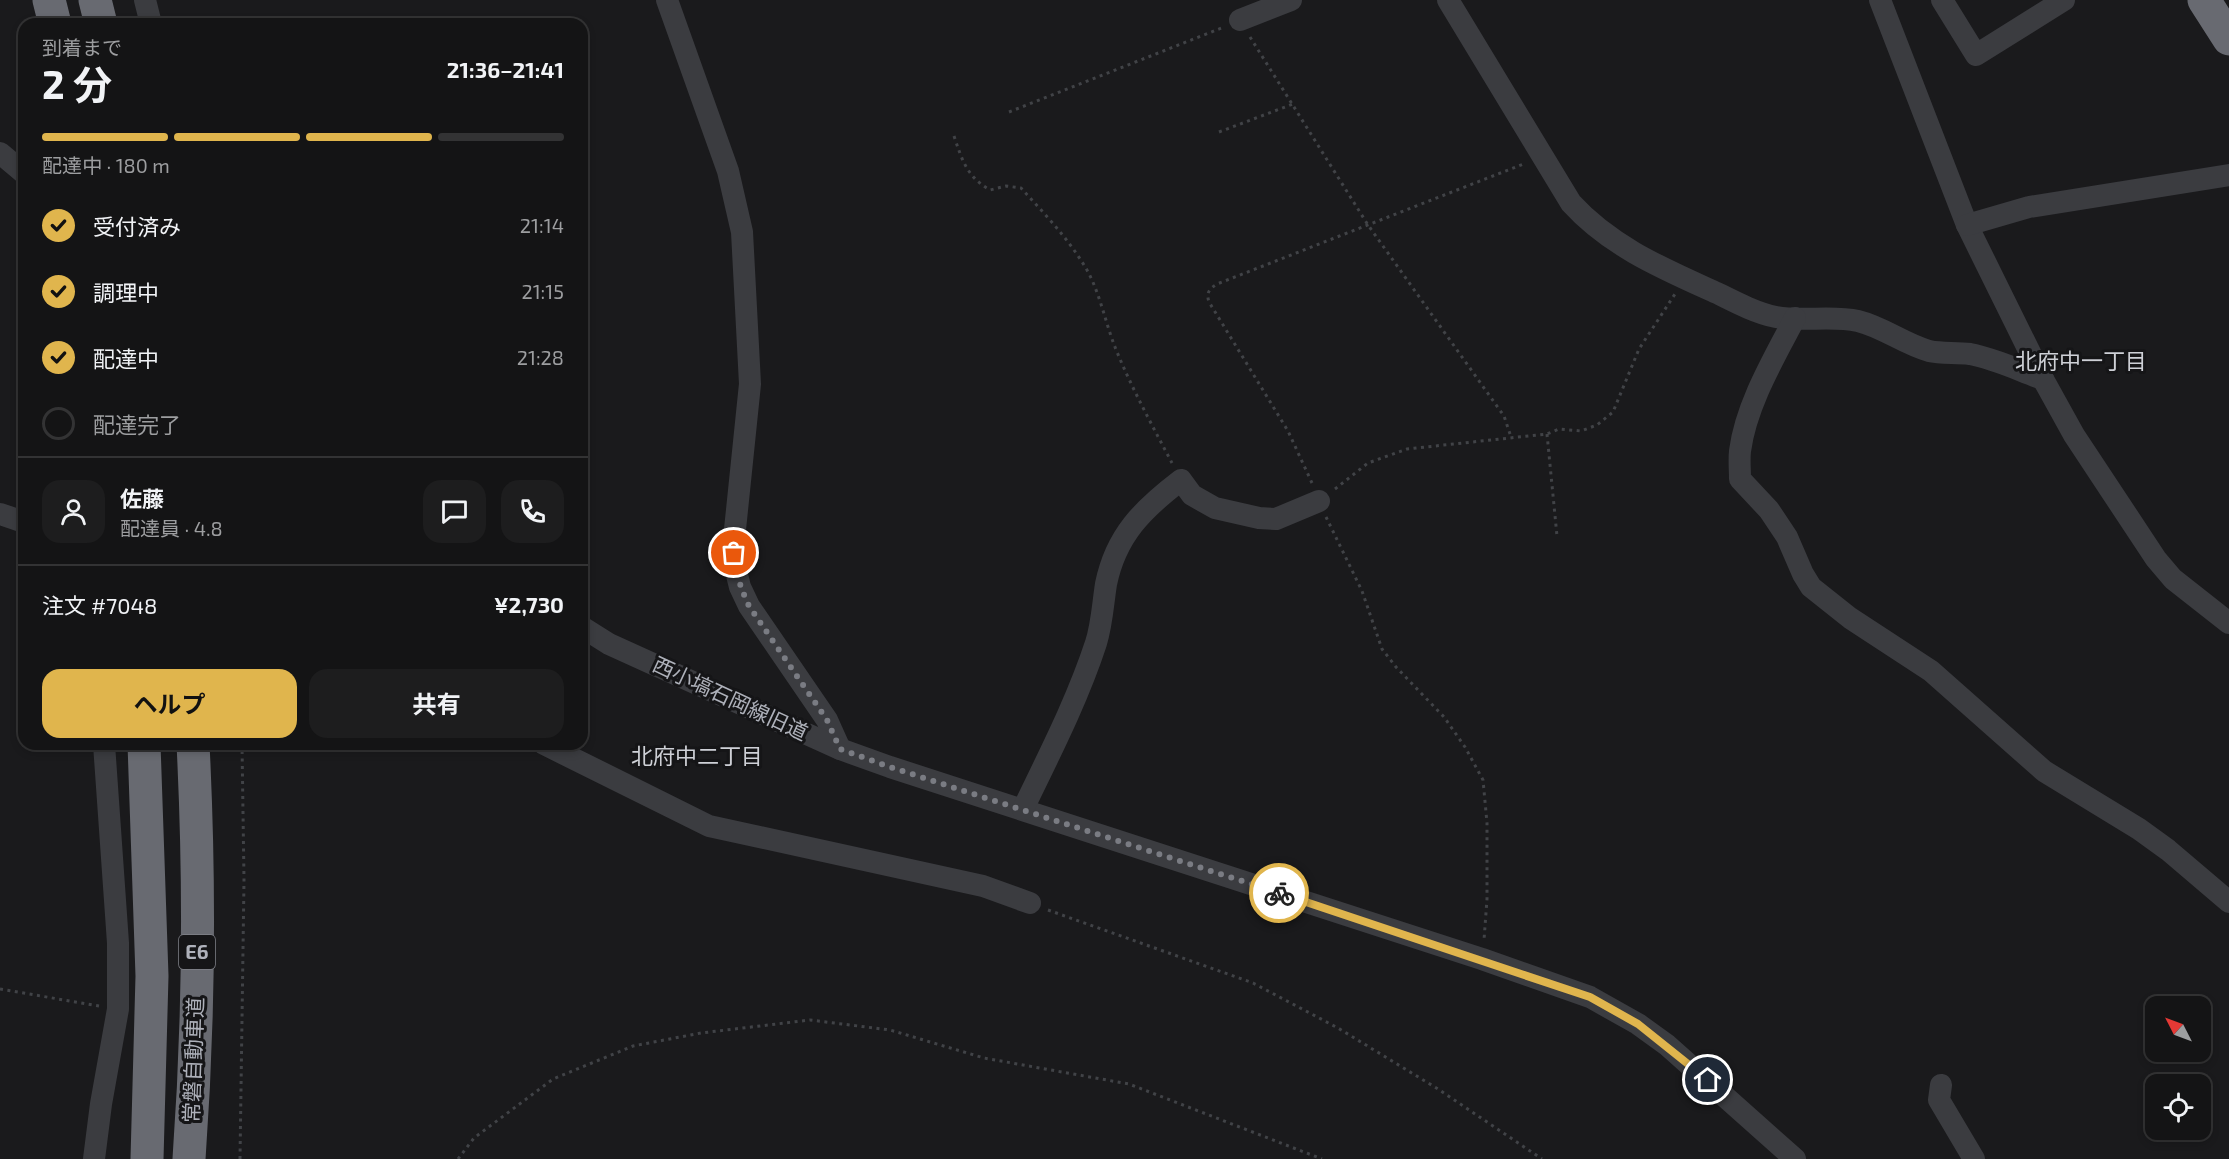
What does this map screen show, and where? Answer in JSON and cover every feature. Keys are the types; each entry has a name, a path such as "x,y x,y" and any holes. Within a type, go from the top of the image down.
{"highway":[{"path":"50,0 54,18"},
{"path":"95,0 100,18"},
{"path":"2204,0 2229,39"},
{"name":"常磐自動車道","path":"144,750 152,975 147,1159"},
{"name":"常磐自動車道","path":"189,1159 197,975 196,803 193,750"}],"street":[{"path":"145,0 150,18"},
{"path":"668,0 728,171 742,232 750,384 734,539 735,567 740,587 749,606 827,720 840,749"},
{"path":"1240,20 1291,0"},
{"path":"1448,0 1571,203 1589,222 1636,255 1750,308 1776,317 1839,318 1858,321 1886,330 1931,351 1981,357 2004,363 2043,379"},
{"path":"1880,0 1967,225 2043,379 2074,435 2156,560 2173,579 2229,623"},
{"path":"1942,0 1976,55 2064,0"},
{"path":"0,153 18,168"},
{"path":"1967,225 2029,207 2229,175"},
{"path":"1796,318 1766,372 1747,424 1740,451 1740,479 1769,510 1787,537 1811,587 1850,618 1931,671 2044,771 2139,829 2168,850 2229,902"},
{"path":"1023,809 1072,706 1097,640 1107,581 1116,552 1134,521 1151,503 1181,480 1192,495 1215,508 1259,518 1276,519 1319,501"},
{"path":"0,514 18,520"},
{"name":"西小塙石岡線旧道","path":"588,631 609,644 840,749 1482,959 1590,997 1638,1024 1708,1080 1795,1159"},
{"path":"94,1159 118,1009 118,943 105,750"},
{"path":"556,750 709,826 983,886 1030,903"},
{"path":"1941,1085 1939,1100 1974,1159"}],"path":[{"path":"1009,111 1240,20 1368,225 1504,416 1511,437"},
{"path":"1219,132 1293,104"},
{"path":"954,136 962,160 977,183 990,190 1006,186 1021,188 1083,263 1095,286 1102,314 1137,396 1181,480"},
{"path":"1482,959 1487,889 1487,806 1483,780 1465,747 1444,717 1391,662 1382,649 1362,591 1288,430 1220,323 1207,297 1209,290 1217,284 1542,156"},
{"path":"1319,501 1368,463 1407,449 1548,434 1559,429 1581,431 1597,425 1613,412 1639,350 1685,279"},
{"path":"1548,434 1557,536"},
{"path":"240,1159 244,880 242,750"},
{"path":"1030,903 1253,982 1338,1028 1428,1083 1542,1159"},
{"path":"0,989 118,1009"},
{"path":"458,1159 474,1138 553,1079 633,1046 701,1033 810,1020 890,1030 984,1058 1129,1084 1322,1159"}],"way so far":[{"path":"734,553 740,587 749,606 827,720 840,749 1279,893"}],"district":[{"name":"北府中一丁目","path":"2081,361"},
{"name":"北府中二丁目","path":"697,756"}],"route":[{"path":"1279,893 1590,997 1638,1024 1708,1080"}]}
